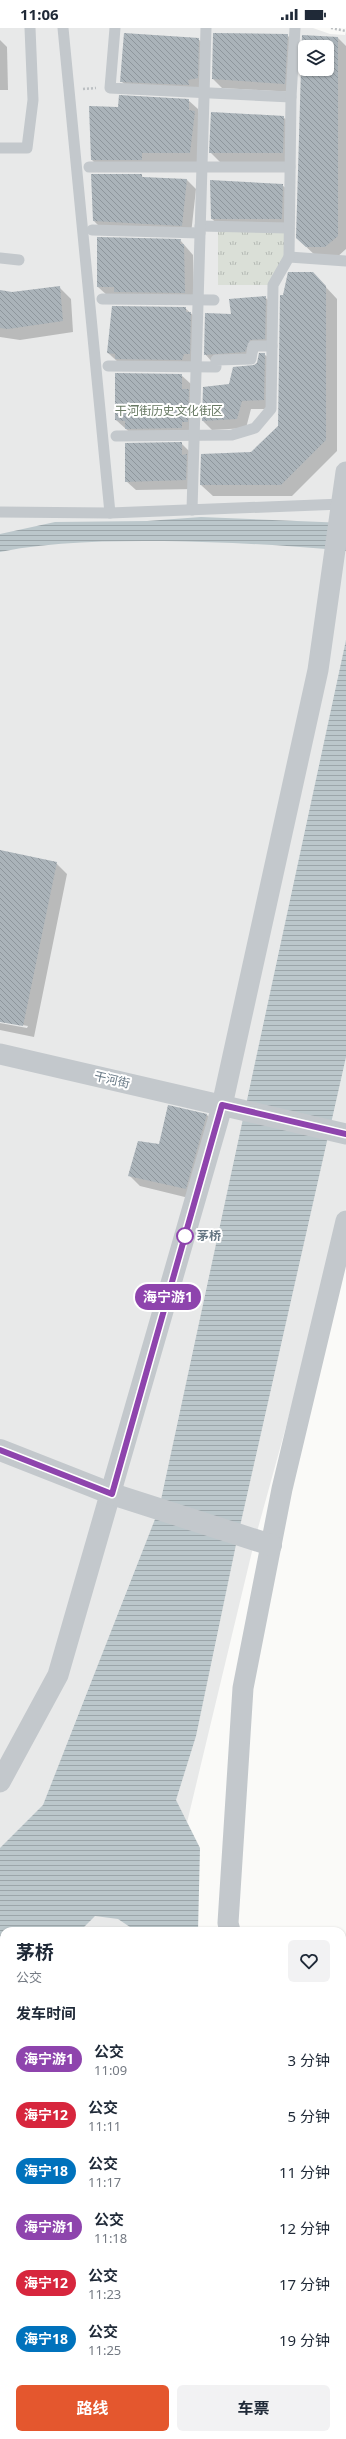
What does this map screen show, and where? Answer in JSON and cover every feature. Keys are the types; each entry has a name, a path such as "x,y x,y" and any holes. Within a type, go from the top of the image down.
{"street":[{"path":"0,1782 58,1675 119,1496 223,1105 318,670 346,472"},
{"name":"干河街","path":"0,1054 346,1134"},
{"path":"229,1927 228,1923 243,1688 263,1542 282,1489 346,1221"},
{"path":"0,1450 119,1496 263,1542"}],"lane":[{"path":"0,148 26,148 33,100 30,28"},
{"path":"63,28 110,513"},
{"path":"115,28 110,88 291,97"},
{"path":"192,510 206,28"},
{"path":"116,436 232,435 255,428 271,409 273,286 289,257 291,97 295,28"},
{"path":"89,167 290,167"},
{"path":"92,230 289,228"},
{"path":"289,257 346,261"},
{"path":"0,258 19,260"},
{"path":"102,299 214,300"},
{"path":"108,366 196,366 216,368 216,360 252,359 253,346 272,346"},
{"path":"0,512 110,513 342,504"}],"path":[{"path":"331,28 346,31"}],"shaded area":[{"name":"干河街历史文化街区","path":"0,28 313,28 330,34 345,35 346,31 346,1209 255,1539 162,1927 0,1927"},
{"path":"201,517 346,523 346,551 255,544 143,541 61,544 20,548 0,552 0,534 55,522 147,521"},
{"path":"346,640 346,1057 238,1535 196,1736 176,1800 200,1848 198,1927 130,1927 118,1919 95,1916 84,1927 0,1927 0,1848 43,1805 159,1509"}],"green space":[{"path":"218,230 287,232 286,258 271,285 218,285"}],"building":[{"path":"124,33 199,38 198,78 188,80 189,85 120,82"},
{"path":"213,33 288,34 285,84 212,79"},
{"path":"302,35 338,37 338,236 325,247 306,247 296,238 301,76 334,76 334,40 302,40"},
{"path":"119,95 189,99 189,110 195,111 190,153 142,153 142,160 91,160 89,106 118,107"},
{"path":"211,112 284,116 283,153 209,153"},
{"path":"91,174 142,174 142,177 187,179 182,226 93,221"},
{"path":"210,180 283,184 282,219 211,219"},
{"path":"97,237 181,239 180,244 184,244 185,293 114,292 114,287 97,287"},
{"path":"288,272 313,272 326,286 326,440 281,485 200,485 201,454 251,452 278,426 280,295 283,295"},
{"path":"60,286 63,321 8,329 0,328 0,290 12,292"},
{"path":"266,296 265,339 250,340 245,352 204,355 205,313 231,314 229,299"},
{"path":"112,306 186,307 186,312 191,312 190,354 184,354 182,360 115,359 115,354 107,353"},
{"path":"259,353 265,353 264,400 242,401 237,419 202,421 203,387 229,384 233,367 254,365 257,363"},
{"path":"115,373 182,374 182,389 189,389 188,422 182,422 182,428 125,429 125,421 115,420"},
{"path":"182,442 182,455 187,454 186,480 125,482 125,443"},
{"path":"0,850 57,862 23,1026 0,1022"},
{"path":"168,1105 207,1114 186,1189 128,1176 138,1141 159,1144"}],"bus line":[{"name":"海宁游1","path":"0,1450 112,1494 222,1105 346,1134"}],"place":[{"name":"茅桥","path":"185,1236"}]}
